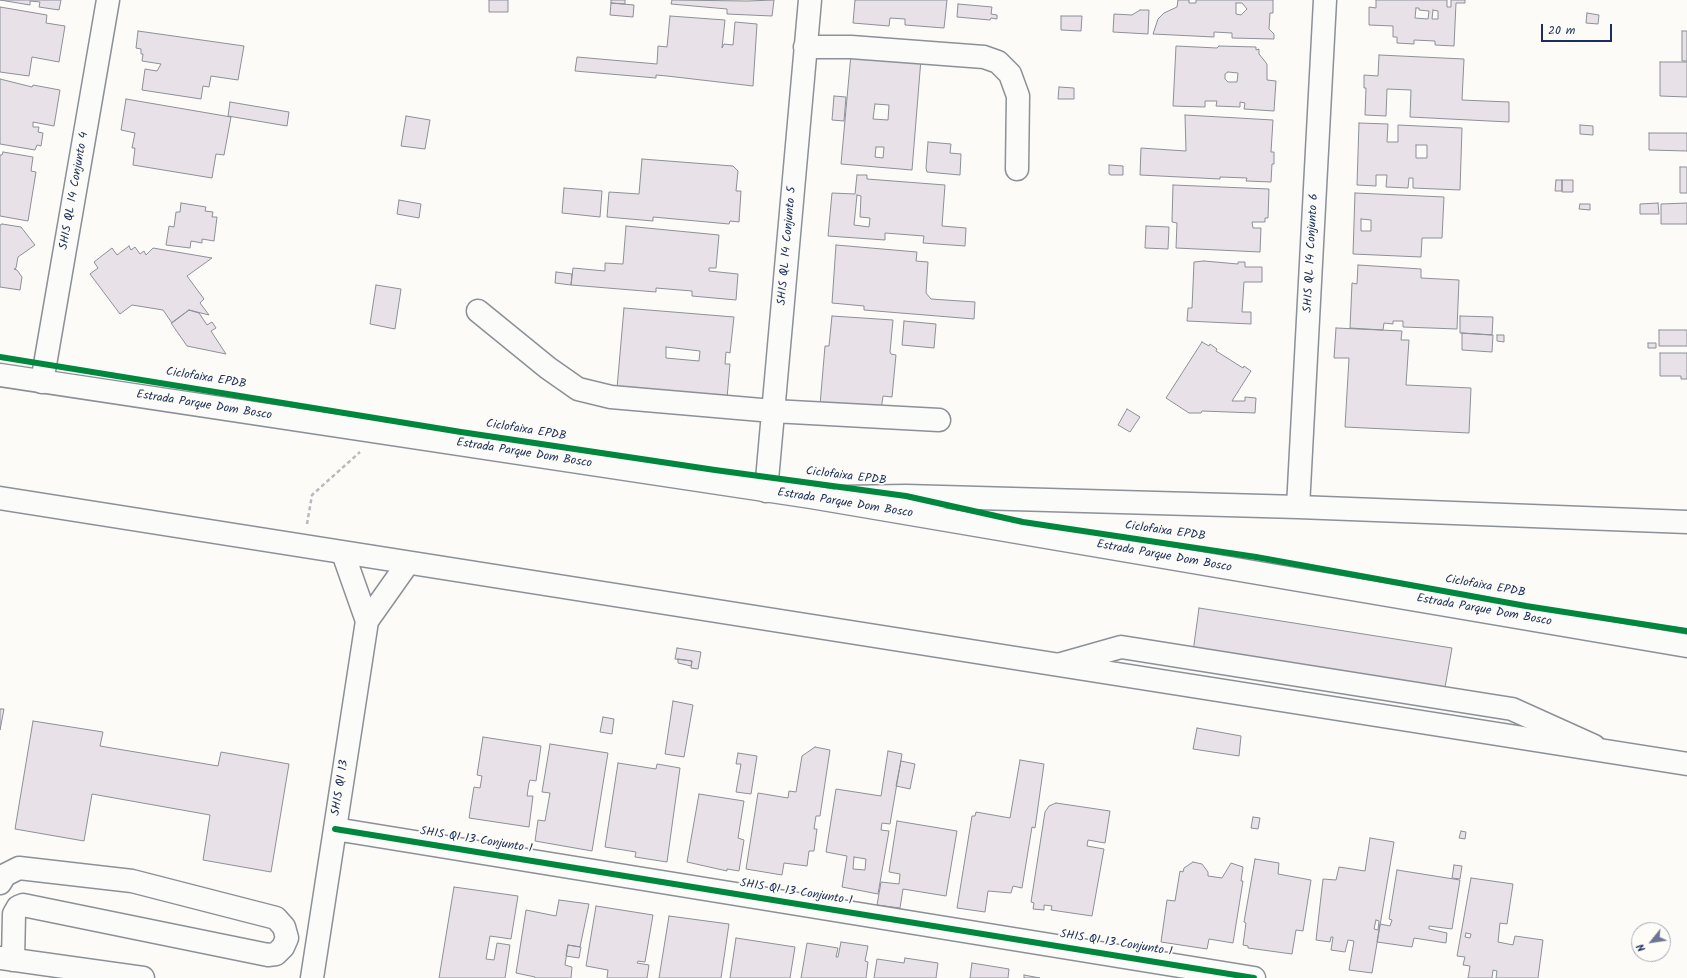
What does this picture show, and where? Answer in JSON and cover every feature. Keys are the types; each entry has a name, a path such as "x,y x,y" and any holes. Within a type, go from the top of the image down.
{"street":[{"name":"SHIS QL 14 Conjunto 4","path":"42,382 108,0"},
{"name":"SHIS QL 14 Conjunto 5","path":"766,491 810,0"},
{"name":"SHIS QL 14 Conjunto 6","path":"1298,506 1325,0"},
{"path":"805,46 851,47 984,57 998,62 1010,74 1018,96 1017,169"},
{"path":"478,311 548,368 578,389 611,397 773,411 939,420"},
{"name":"Estrada Parque Dom Bosco","path":"0,375 811,497 1687,646"},
{"path":"811,497 906,496 1298,506 1687,522"},
{"path":"0,498 303,547 1598,748 1687,764"},
{"name":"SHIS QI 13","path":"312,978 366,621 343,553"},
{"name":"SHIS QI 13","path":"366,621 408,563"},
{"name":"SHIS QI 13 Conjunto 1","path":"335,829 1254,978"},
{"path":"0,883 4,875 19,868 132,882 276,918 284,928 287,938 283,947 276,954 268,955 24,905 18,907 14,914 6,959 143,978"}],"path":[{"path":"303,547 312,495 361,452 364,430"}],"building":[{"path":"0,0 61,0 59,10 39,7 40,2 30,1 30,5"},
{"path":"489,0 508,0 508,12 489,12"},
{"path":"611,0 625,0 625,4 611,3"},
{"path":"672,0 774,0 772,16 727,14 727,9 671,4"},
{"path":"855,0 947,0 944,28 905,25 905,19 890,18 889,26 853,23"},
{"path":"1178,0 1189,0 1189,3 1196,3 1196,0 1273,0 1273,13 1270,13 1269,29 1274,34 1274,39 1232,38 1232,33 1214,32 1214,37 1153,34 1158,19 1164,13 1177,7","holes":["1236,3 1242,3 1247,9 1241,15 1236,14"]},
{"path":"1376,0 1447,0 1447,7 1451,7 1451,0 1465,0 1465,3 1456,3 1454,46 1435,45 1435,41 1414,40 1414,44 1397,43 1397,37 1393,37 1393,26 1369,25 1369,7 1376,8","holes":["1416,8 1419,8 1419,10 1429,11 1428,19 1415,18","1433,10 1438,11 1438,19 1432,19"]},
{"path":"611,3 634,5 633,17 610,15"},
{"path":"958,4 992,7 991,14 997,15 997,19 991,18 990,20 957,17"},
{"path":"0,7 47,15 46,23 65,26 59,62 32,57 29,76 0,72"},
{"path":"1140,10 1149,10 1148,34 1113,32 1114,14 1132,15"},
{"path":"1587,13 1599,15 1598,24 1586,23"},
{"path":"670,16 725,20 722,48 724,44 733,45 735,22 757,24 753,86 656,75 656,78 575,71 577,57 657,64 658,46 667,47"},
{"path":"1061,16 1082,16 1081,31 1061,30"},
{"path":"138,31 244,46 238,80 211,76 209,87 203,86 201,99 142,90 145,69 157,71 161,64 142,61 143,54 141,54 141,49 136,48"},
{"path":"1682,31 1687,31 1687,61 1682,61"},
{"path":"1176,46 1217,48 1219,46 1256,47 1256,50 1259,49 1259,54 1267,64 1267,80 1276,81 1274,111 1244,109 1245,103 1240,102 1240,107 1216,106 1217,101 1205,101 1205,107 1173,106","holes":["1228,72 1238,73 1237,82 1228,82 1225,79 1225,74"]},
{"path":"851,54 921,59 912,170 841,164","holes":["875,104 889,105 888,120 873,119","876,147 884,147 883,158 875,157"]},
{"path":"1379,55 1464,59 1462,100 1509,102 1509,122 1410,117 1411,90 1387,89 1386,116 1365,115 1366,88 1364,88 1364,75 1378,76"},
{"path":"1660,62 1687,62 1687,97 1660,96"},
{"path":"0,79 32,87 33,85 60,90 54,126 33,122 33,127 39,127 38,132 43,133 41,146 37,145 35,150 0,144"},
{"path":"1059,87 1074,88 1074,99 1058,99"},
{"path":"834,96 846,97 844,121 832,120"},
{"path":"126,99 231,117 224,155 216,154 212,178 133,165 135,148 132,148 135,133 121,130"},
{"path":"230,102 289,112 287,126 228,116"},
{"path":"1185,115 1273,120 1271,152 1274,152 1274,164 1272,164 1271,182 1246,181 1247,178 1220,177 1220,179 1140,175 1141,148 1186,151"},
{"path":"406,116 430,120 425,149 401,146"},
{"path":"1359,123 1388,124 1387,142 1398,142 1398,125 1462,128 1460,190 1413,188 1413,178 1409,178 1408,188 1386,187 1387,175 1376,175 1376,186 1357,185","holes":["1416,145 1427,145 1427,158 1416,158"]},
{"path":"1580,125 1593,126 1593,135 1580,134"},
{"path":"1649,133 1687,133 1687,151 1649,150"},
{"path":"928,142 951,144 950,153 961,154 960,175 927,172"},
{"path":"3,152 33,157 31,171 36,172 28,221 0,216 0,155 2,155"},
{"path":"642,159 733,166 738,171 736,191 741,191 739,222 730,221 729,224 653,217 653,221 607,217 609,192 639,194"},
{"path":"1109,165 1123,166 1123,175 1109,174"},
{"path":"1680,167 1687,167 1687,193 1680,193"},
{"path":"857,175 867,175 867,179 945,185 942,226 966,228 965,246 923,243 924,236 885,233 885,240 828,236 832,193 855,194","holes":["857,195 861,196 860,217 870,218 869,227 854,225"]},
{"path":"1556,180 1562,180 1562,191 1555,191"},
{"path":"1562,180 1573,180 1573,192 1562,192"},
{"path":"1173,185 1269,189 1268,218 1265,218 1265,222 1252,222 1253,228 1261,228 1260,252 1176,248 1177,223 1172,222"},
{"path":"564,188 602,191 600,217 562,213"},
{"path":"1355,193 1444,197 1442,238 1422,238 1421,257 1353,254","holes":["1361,219 1371,220 1371,231 1361,231"]},
{"path":"399,200 421,204 419,218 397,214"},
{"path":"181,203 206,207 205,211 213,212 212,217 217,217 214,241 202,239 202,243 191,241 190,248 166,245 169,226 174,227 176,212 180,212"},
{"path":"1658,203 1659,214 1640,214 1640,204"},
{"path":"1687,203 1687,224 1661,224 1661,204"},
{"path":"1580,204 1590,204 1590,210 1579,209"},
{"path":"0,225 21,227 35,245 18,257 16,268 14,269 17,270 22,277 20,290 0,287"},
{"path":"626,226 719,235 716,268 709,268 709,271 738,274 736,300 692,296 692,291 656,288 656,292 571,285 573,268 605,271 605,263 623,264"},
{"path":"1146,226 1169,227 1168,249 1145,248"},
{"path":"836,245 917,252 916,261 928,262 926,293 931,299 975,302 974,319 864,310 864,306 832,303"},
{"path":"129,246 131,250 135,247 140,254 144,251 146,255 153,248 212,258 187,276 204,299 200,303 209,315 189,310 172,323 163,310 132,305 120,314 90,274 98,268 94,262 112,248 117,255"},
{"path":"1204,261 1238,264 1238,262 1245,262 1245,267 1262,267 1262,282 1244,282 1242,312 1251,312 1251,324 1187,321 1188,308 1192,308 1194,262"},
{"path":"1358,265 1421,269 1421,278 1459,280 1457,329 1403,327 1403,321 1393,321 1393,324 1384,323 1383,330 1350,328 1352,283 1357,284"},
{"path":"556,272 572,274 571,285 555,283"},
{"path":"376,285 401,289 395,329 370,324"},
{"path":"624,308 734,317 730,353 726,352 725,364 730,364 727,398 617,388","holes":["666,347 700,351 699,361 666,358"]},
{"path":"189,310 199,313 207,325 212,322 216,328 211,331 226,354 187,346 171,323"},
{"path":"832,316 893,320 890,352 891,354 896,355 892,397 883,396 881,410 820,405 825,346 829,346"},
{"path":"1460,316 1493,317 1492,335 1460,333"},
{"path":"904,321 936,324 934,348 902,345"},
{"path":"1336,328 1402,331 1401,340 1409,340 1406,385 1471,388 1469,433 1345,427 1349,358 1334,358"},
{"path":"1659,330 1687,330 1687,346 1659,346"},
{"path":"1462,333 1493,335 1492,352 1462,350"},
{"path":"1497,335 1504,335 1504,342 1497,341"},
{"path":"1202,342 1209,346 1210,344 1217,349 1216,351 1243,368 1244,366 1251,371 1232,401 1245,401 1245,397 1256,398 1255,413 1202,411 1201,413 1189,413 1166,398"},
{"path":"1648,343 1656,343 1656,348 1648,348"},
{"path":"1660,353 1687,353 1687,379 1681,379 1681,376 1660,376"},
{"path":"1127,409 1140,417 1130,432 1118,425"},
{"path":"1199,608 1452,648 1444,693 1193,652"},
{"path":"677,648 701,652 698,669 691,668 692,661 675,659"},
{"path":"678,659 692,661 691,666 678,663"},
{"path":"673,701 693,705 684,757 665,754"},
{"path":"0,709 4,709 0,730"},
{"path":"603,717 614,719 612,734 600,732"},
{"path":"33,721 103,732 100,746 218,766 221,752 289,764 271,872 203,860 210,815 92,794 84,841 15,829"},
{"path":"1197,728 1241,736 1239,756 1193,749"},
{"path":"483,737 541,746 536,781 530,780 527,796 533,796 529,827 469,818 474,787 480,788 482,776 477,775"},
{"path":"550,744 608,753 592,851 535,841 538,820 545,821 550,793 542,792"},
{"path":"815,747 830,750 820,816 816,816 814,829 817,829 814,851 809,851 807,866 784,863 782,875 746,869 758,793 788,798 789,791 796,792 802,756"},
{"path":"888,751 902,754 890,824 882,823 881,830 889,831 878,894 842,887 847,856 826,852 836,789 881,796","holes":["854,857 866,859 865,870 853,869"]},
{"path":"738,753 757,756 751,794 736,792 741,764 736,764"},
{"path":"1020,760 1044,764 1035,828 1032,827 1022,888 1013,886 1011,893 988,891 985,912 957,908 972,816 975,816 976,812 1010,818"},
{"path":"901,761 915,764 910,789 896,786"},
{"path":"618,763 656,769 657,764 680,768 667,862 635,857 636,852 605,847"},
{"path":"699,794 744,801 738,838 744,840 739,871 727,869 727,871 687,862"},
{"path":"1056,803 1110,811 1105,843 1088,840 1087,846 1104,849 1092,916 1051,910 1052,906 1044,905 1044,910 1033,909 1034,903 1031,902 1045,812 1049,806"},
{"path":"1253,817 1260,818 1258,829 1251,828"},
{"path":"897,821 957,831 946,896 903,889 900,908 877,905 881,882 899,884 900,874 889,872"},
{"path":"1461,831 1466,832 1465,839 1459,838"},
{"path":"1370,838 1394,842 1372,973 1349,970 1354,941 1348,940 1345,952 1331,950 1333,937 1331,937 1330,942 1316,940 1323,879 1336,880 1339,867 1365,871","holes":["1376,920 1379,921 1378,930 1374,929"]},
{"path":"1255,859 1279,863 1278,874 1311,880 1303,931 1296,930 1292,954 1248,948 1248,946 1243,945 1246,923 1244,922"},
{"path":"1193,862 1202,864 1208,872 1208,876 1222,878 1231,863 1243,867 1241,881 1243,881 1233,943 1209,939 1207,949 1161,942 1167,900 1175,901 1180,871 1183,872 1184,868"},
{"path":"1454,865 1462,866 1460,879 1452,878"},
{"path":"1397,870 1460,880 1452,929 1429,926 1429,929 1447,933 1446,943 1414,938 1412,947 1377,942 1380,924 1390,926 1392,920 1389,919"},
{"path":"1471,878 1513,884 1507,924 1500,923 1498,942 1513,945 1515,936 1543,940 1538,978 1496,978 1497,971 1493,970 1492,978 1468,978 1470,966 1463,965 1465,957 1457,956","holes":["1466,933 1471,934 1470,938 1465,937"]},
{"path":"454,887 518,896 511,939 490,936 486,959 494,960 497,943 510,945 505,978 439,978"},
{"path":"559,900 589,904 580,947 568,945 565,965 572,967 571,978 535,978 516,973 526,910 556,916"},
{"path":"596,906 653,915 645,962 638,961 637,963 649,965 647,978 607,978 608,970 586,966"},
{"path":"669,916 729,924 721,978 659,978"},
{"path":"736,938 795,947 790,978 730,978"},
{"path":"841,942 868,946 865,961 868,962 866,978 801,978 807,943 838,948 836,957 838,957"},
{"path":"568,945 581,947 579,958 566,956"},
{"path":"905,958 938,963 936,978 874,978 877,959 904,963"},
{"path":"972,963 1009,969 1008,978 970,978"},
{"path":"1024,975 1040,978 1024,978"}],"cycle path":[{"name":"Ciclofaixa EPDB","path":"0,357 461,432 715,470 906,496 1023,522 1256,557 1526,606 1687,631"},
{"path":"335,829 1254,978"}]}
